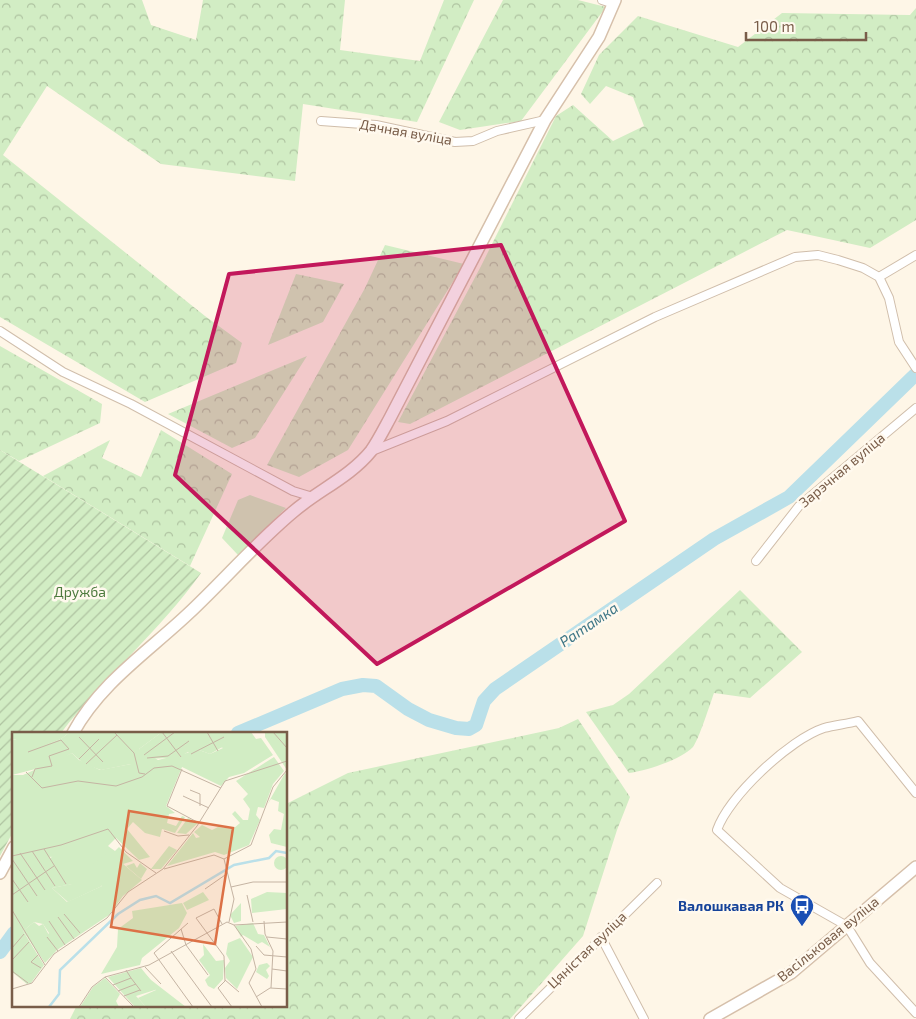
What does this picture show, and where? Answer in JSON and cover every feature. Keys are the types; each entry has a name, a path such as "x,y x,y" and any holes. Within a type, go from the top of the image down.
{"street":[{"path":"74,732 87,711 108,686 190,612 275,527 345,475 370,452 390,418 545,120 599,37 614,2 602,0"},
{"name":"Дачная вуліца","path":"321,121 376,125 455,142 473,141 520,125 545,120"},
{"path":"370,452 447,421 656,317 784,260 795,257 818,255 863,268 879,277 889,298 899,342 916,368"},
{"path":"879,277 916,255"},
{"path":"0,331 63,372 131,404 292,491 313,497"},
{"name":"Зарэчная вуліца","path":"756,561 798,506 916,408"},
{"path":"916,793 858,721 822,729 784,751 746,785 722,816 717,830 780,888 846,926 870,963 916,1013"},
{"path":"0,872 12,851"},
{"name":"Васільковая вуліца","path":"710,1019 791,973 916,867"},
{"name":"Цяністая вуліца","path":"519,1019 657,883"},
{"path":"601,937 644,1019"}],"highlighted area":[{"path":"501,245 625,521 377,664 175,475 229,274"}],"green space":[{"path":"0,0 142,0 151,25 196,40 203,0 345,0 340,50 420,61 444,0 474,0 417,122 303,104 295,181 161,164 47,86 3,155 205,316 242,343 236,363 145,402 0,317"},
{"path":"503,0 578,0 606,7 521,121 460,130 439,122"},
{"path":"916,8 916,220 870,248 787,230 410,424 398,422 480,268 556,116 573,105 613,141 644,126 633,97 606,86 590,104 581,94 599,55 638,16 738,47 782,13 910,15"},
{"path":"385,245 464,264 348,450 299,477 267,465 365,288"},
{"path":"296,274 344,284 323,322 268,345"},
{"path":"0,346 102,404 100,423 19,461 0,450"},
{"path":"307,356 255,438 232,448 168,414"},
{"path":"161,430 232,474 190,566 43,476 110,440 102,458 141,477"},
{"name":"Дружба","path":"0,450 201,573 168,615 95,693 62,732 12,732 12,834 0,856"},
{"path":"250,495 286,508 238,555 222,538 238,500"},
{"path":"740,590 802,652 750,698 714,693 693,747 681,756 663,764 629,773 586,712 613,705 629,694"},
{"path":"578,719 630,797 617,830 583,936 510,1019 70,1019 76,1006 288,1006 288,803 348,773 559,728"}],"waterway":[{"name":"Ратамка","path":"240,732 342,689 363,685 376,686 408,709 429,720 456,728 469,729 476,725 484,701 495,689 714,539 789,497 916,374"},
{"name":"Ратамка","path":"0,952 12,936"}],"place":[{"name":"Валошкавая РК","path":"802,927"}]}
